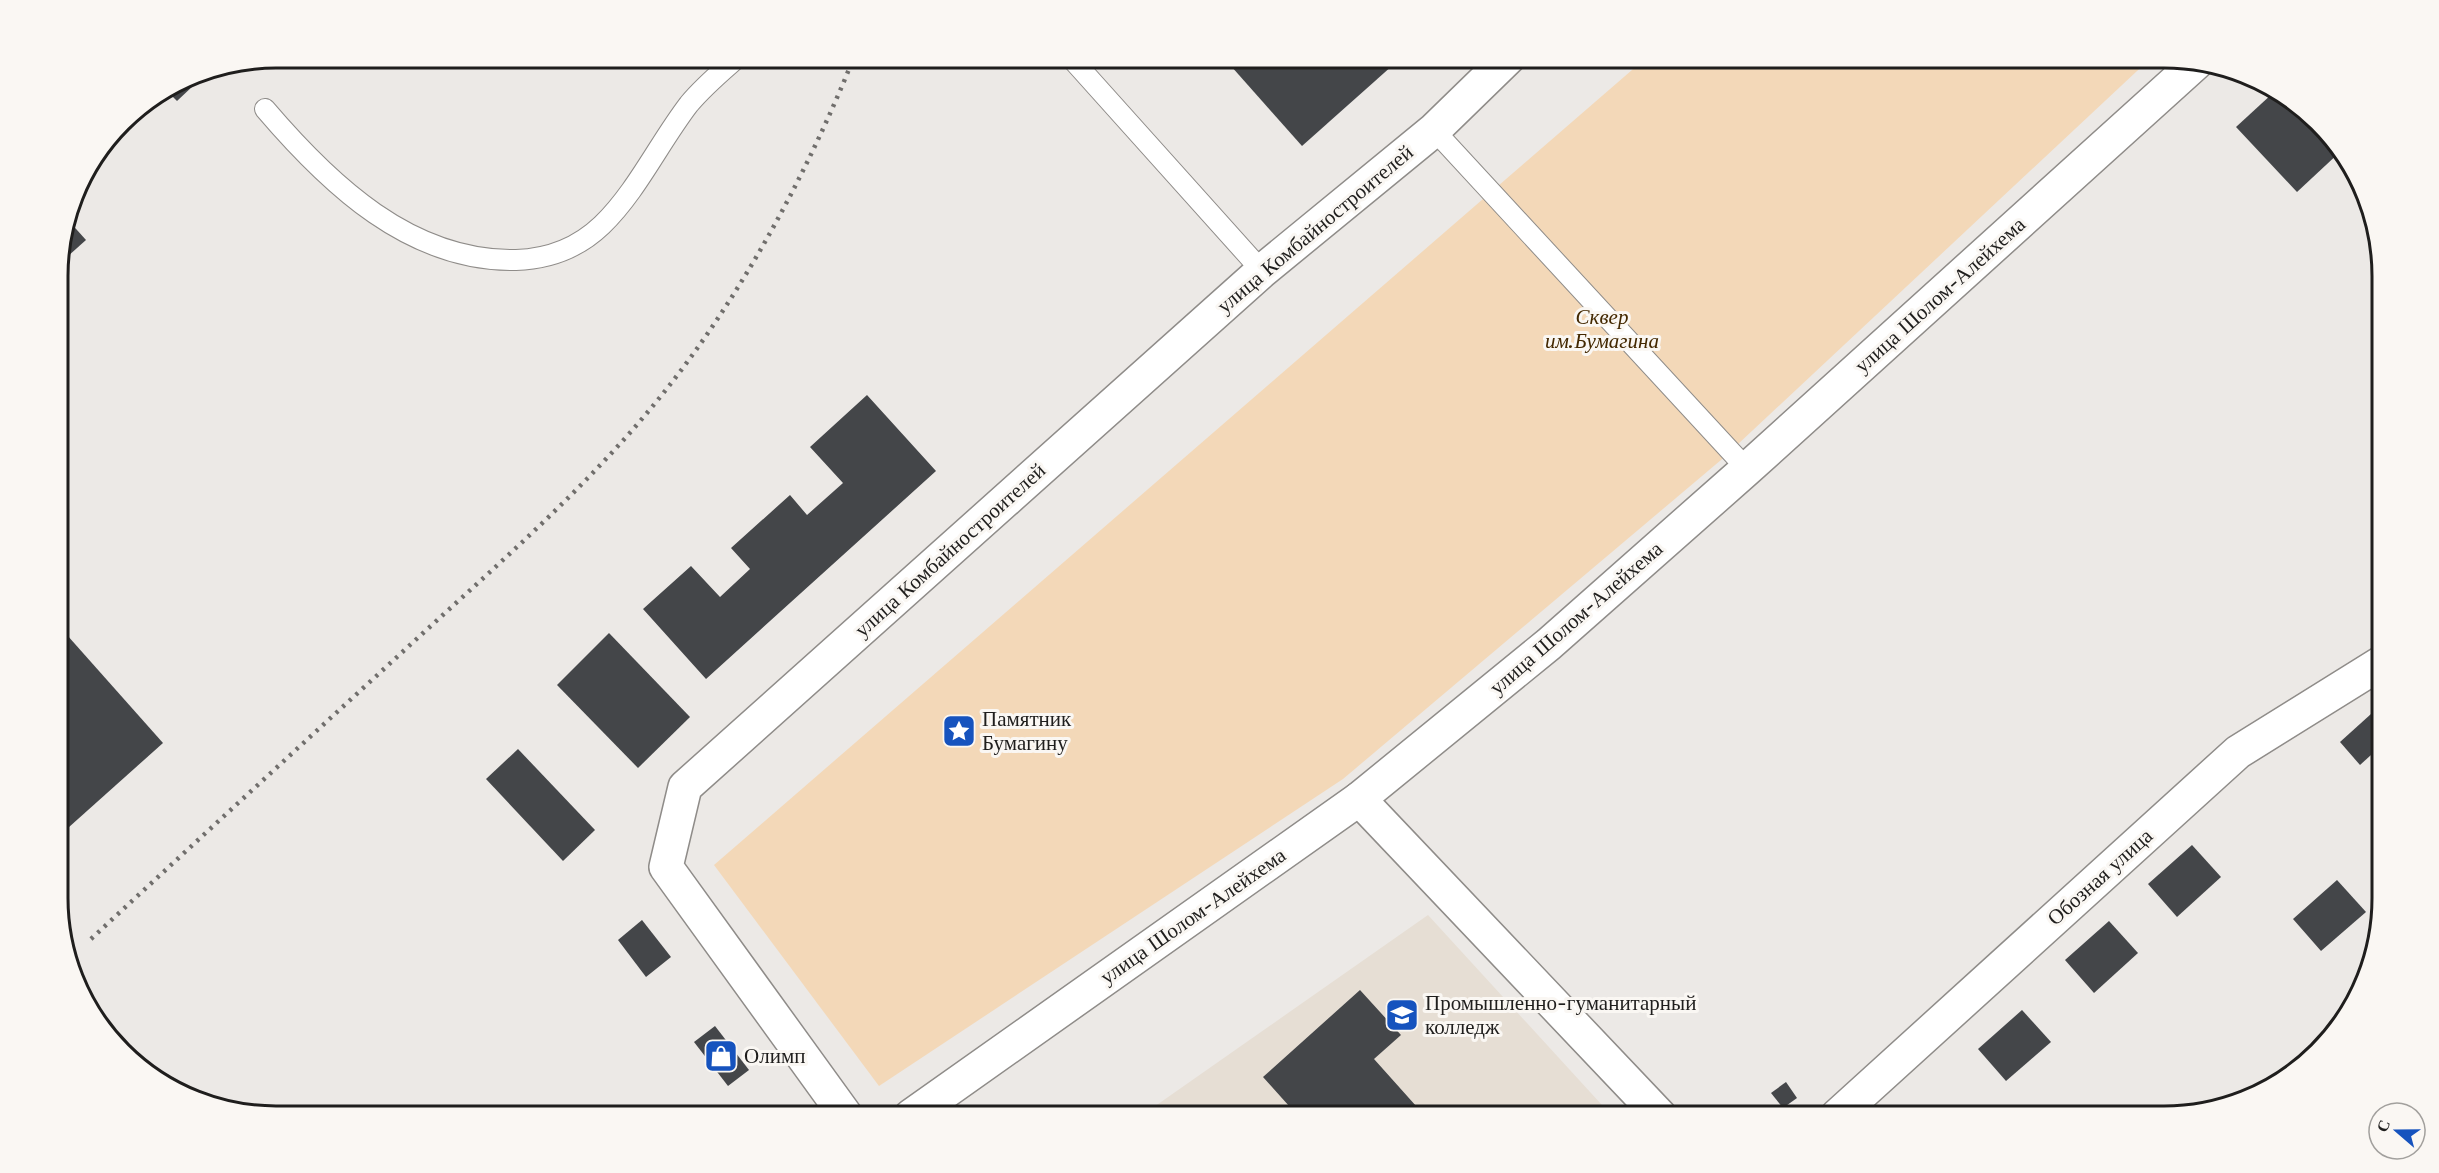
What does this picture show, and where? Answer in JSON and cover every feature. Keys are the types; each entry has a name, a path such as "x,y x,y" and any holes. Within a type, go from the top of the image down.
{"street":[{"name":"улица Комбайностроителей","path":"839,1106 666,867 685,787 1262,271 1434,130 1498,68"},
{"name":"улица Шолом-Алейхема","path":"926,1106 1359,799 1549,644 1747,469 2189,69"},
{"name":"Обозная улица","path":"1849,1105 2238,752 2372,669"},
{"path":"1359,799 1650,1105"}],"lane":[{"path":"265,109 319,168 352,198 390,223 442,249 470,257 530,259 558,253 585,241 604,224 689,105 709,82 725,68"},
{"path":"1080,68 1262,271"},
{"path":"1434,130 1747,469"}],"shaded area":[{"name":"Промышленно-гуманитарный колледж","path":"1428,915 1602,1105 1156,1106"}],"green space":[{"name":"Сквер им.Бумагина","path":"1634,68 2140,68 1721,460 1343,779 879,1086 714,865"}],"building":[{"path":"1233,68 1390,68 1302,146"},
{"path":"196,83 177,101 171,95"},
{"path":"2270,96 2311,128 2334,157 2297,192 2236,127"},
{"path":"74,226 86,240 69,255"},
{"path":"867,395 936,471 706,679 643,609 691,566 720,597 750,569 731,548 790,495 807,515 843,483 810,447"},
{"path":"609,633 690,717 638,768 557,685"},
{"path":"68,636 163,743 68,828"},
{"path":"2372,715 2372,754 2360,765 2340,742"},
{"path":"518,749 595,830 563,861 486,779"},
{"path":"2192,845 2221,877 2177,917 2148,884"},
{"path":"2337,880 2366,912 2321,951 2293,919"},
{"path":"642,920 671,957 646,977 618,940"},
{"path":"2109,921 2138,953 2094,993 2065,960"},
{"path":"1360,990 1401,1035 1374,1059 1416,1105 1289,1105 1263,1077"},
{"path":"2022,1010 2051,1042 2006,1081 1978,1049"},
{"name":"Олимп","path":"715,1026 749,1070 728,1086 694,1042"},
{"path":"1786,1082 1797,1098 1787,1105 1781,1105 1771,1093"}],"railway":[{"path":"91,939 515,548 576,490 634,428 690,358 745,276 793,190 849,68"}],"place":[{"name":"Памятник Бумагину","path":"959,731"},
{"name":"Промышленно-гуманитарный колледж","path":"1402,1015"},
{"name":"Олимп","path":"721,1056"}]}
